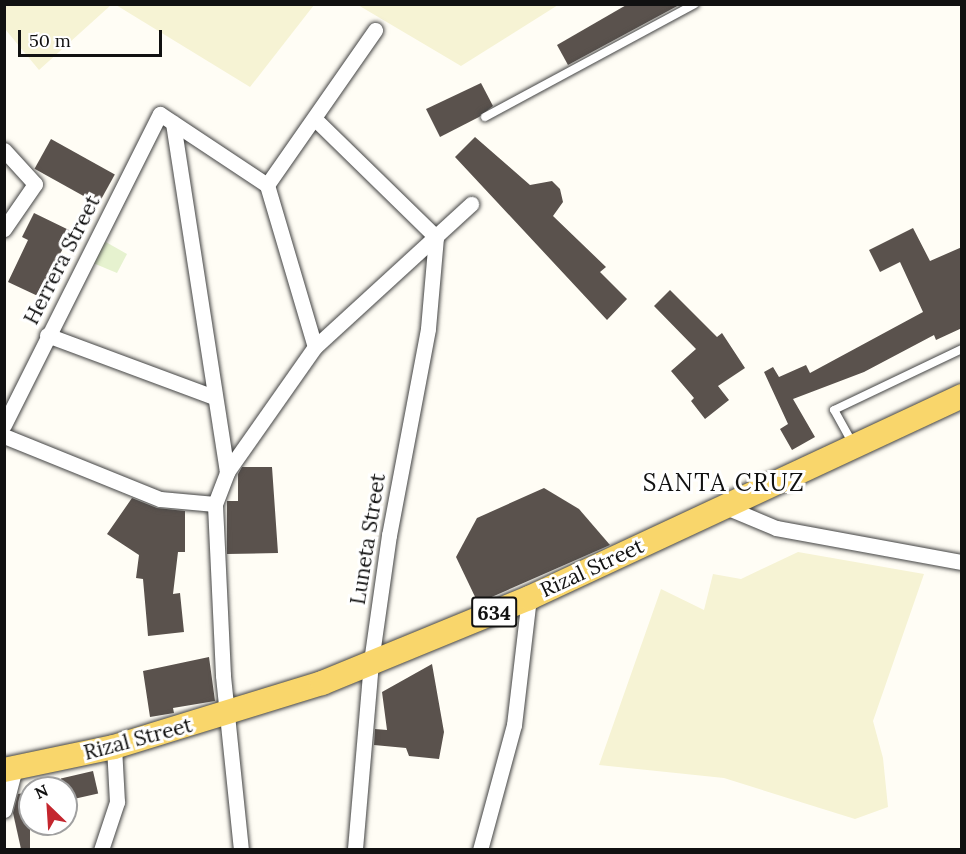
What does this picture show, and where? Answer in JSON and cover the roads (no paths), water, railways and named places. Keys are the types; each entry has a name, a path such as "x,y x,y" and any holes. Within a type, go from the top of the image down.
{"main road":[{"name":"Rizal Street","path":"10,769 114,747 322,683 529,598 962,396"}],"street":[{"path":"267,185 316,120 375,30"},
{"name":"Herrera Street","path":"4,425 47,335 160,114 174,123"},
{"path":"316,120 436,237"},
{"path":"174,123 267,185 315,346"},
{"path":"174,123 227,472"},
{"path":"4,150 35,184 4,229"},
{"path":"242,849 227,714 215,504 227,472 315,346 471,204"},
{"name":"Luneta Street","path":"355,849 370,662 389,535 428,329 436,237"},
{"path":"47,335 214,397"},
{"path":"4,436 160,499 215,504"},
{"path":"726,507 776,528 962,562"},
{"path":"480,849 514,725 529,598"},
{"path":"101,849 117,802 114,747"},
{"path":"4,810 10,769"}],"lane":[{"path":"485,117 695,4"},
{"path":"854,446 834,410 962,349"}],"district":[{"name":"SANTA CRUZ","path":"724,483"}]}
